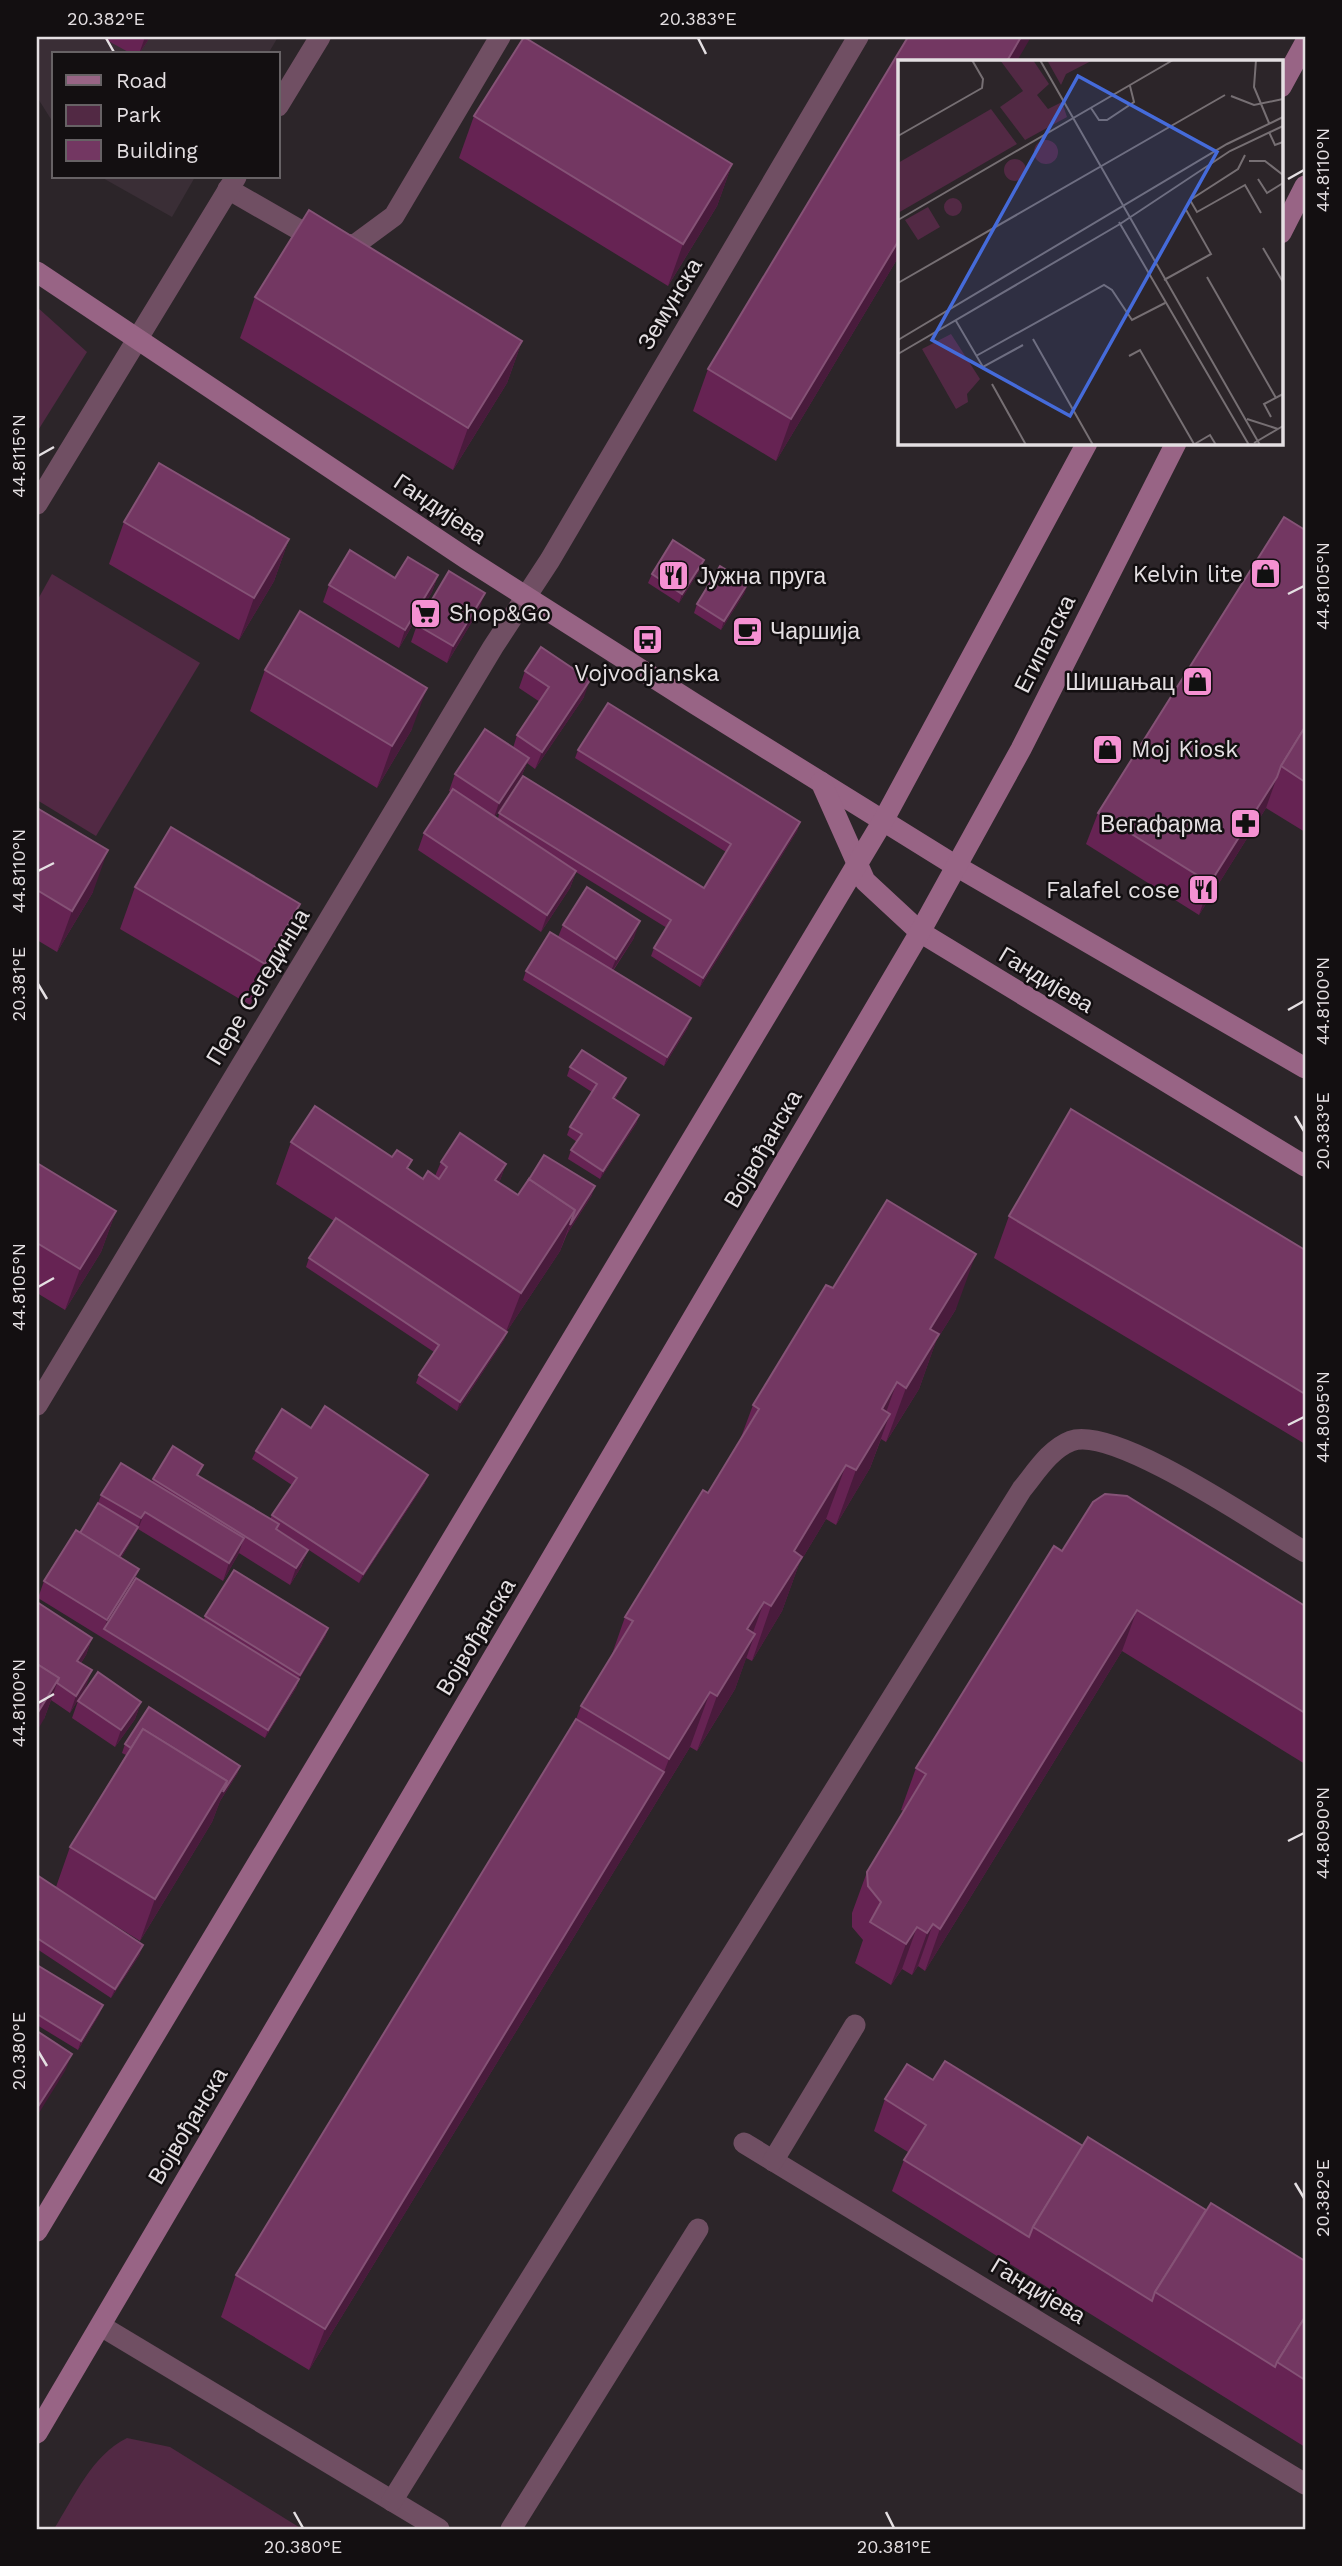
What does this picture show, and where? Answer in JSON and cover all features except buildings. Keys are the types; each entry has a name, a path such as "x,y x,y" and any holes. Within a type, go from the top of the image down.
{"main road":[{"path":"1282,85 1305,43"},
{"path":"1282,231 1305,186"},
{"name":"Гандијева","path":"37,272 526,596 883,821 1305,1068"},
{"path":"37,2231 883,821 1086,444"},
{"name":"Египатска","path":"956,866 1021,749 1175,444"},
{"name":"Гандијева","path":"820,781 830,796 856,866 876,894 920,932 1305,1166"},
{"name":"Војвођанска","path":"37,2433 920,932 956,866"}],"street":[{"path":"280,103 320,37"},
{"path":"37,504 232,183 317,240 335,247 356,244 394,216 500,37"},
{"name":"Земунска","path":"526,596 858,37"},
{"name":"Пере Сегединца","path":"37,1405 526,596"},
{"path":"392,2501 1022,1489 1054,1451 1073,1440 1099,1440 1133,1451 1305,1552"},
{"path":"773,2161 855,2025"},
{"name":"Гандијева","path":"744,2143 1305,2484"},
{"path":"511,2529 698,2229"},
{"path":"101,2326 439,2529"}],"shaded area":[{"path":"37,37 278,37 269,52 52,52 52,121 37,97"},
{"path":"103,178 194,178 172,217"}],"green space":[{"path":"37,307 87,352 37,432"},
{"path":"52,574 200,663 96,836 37,800 37,601"},
{"path":"127,2438 170,2447 302,2529 54,2529 94,2466 115,2445"}],"place":[{"name":"Kelvin lite","path":"1266,574"},
{"name":"Јужна пруга","path":"674,576"},
{"name":"Shop&Go","path":"426,613"},
{"name":"Чаршија","path":"747,631"},
{"name":"Vojvodjanska","path":"647,639"},
{"name":"Шишањац","path":"1198,682"},
{"name":"Moj Kiosk","path":"1108,749"},
{"name":"Вегафарма","path":"1245,824"},
{"name":"Falafel cose","path":"1203,890"}]}
